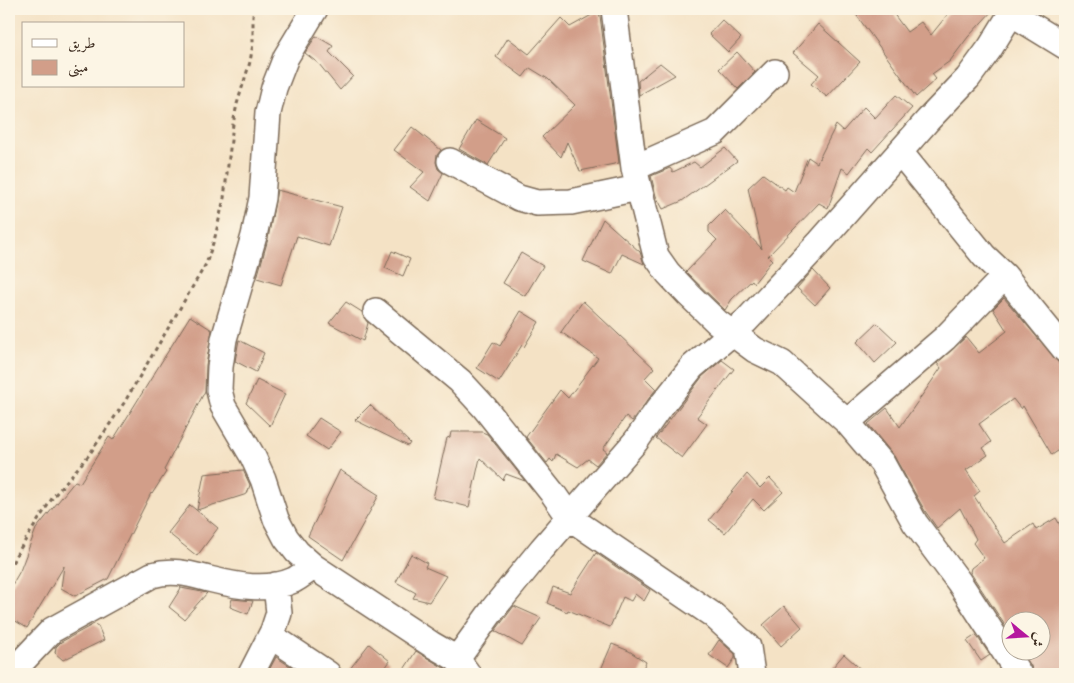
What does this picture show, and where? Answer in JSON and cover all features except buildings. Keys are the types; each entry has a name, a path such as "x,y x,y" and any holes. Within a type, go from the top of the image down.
{"street":[{"path":"315,9 286,56 274,88 268,113 262,198 249,254 224,339 219,390 223,406 260,472 276,520 292,545 314,568 463,667 494,608 636,441 662,404 692,367 732,334 782,284 968,78 990,48 1013,11 1065,46"},
{"path":"614,9 636,178 656,256 668,273 689,295 732,334 755,350 782,363 847,422 882,463 915,523 959,582 1010,670"},
{"path":"450,161 519,198 537,203 571,202 636,178 715,132 775,72"},
{"path":"900,152 984,256 1005,276 1065,350"},
{"path":"847,422 945,338 1005,276"},
{"path":"376,311 460,381 484,407 570,518 713,615 748,647 752,674"},
{"path":"13,671 52,630 152,575 164,572 180,572 243,586 276,585 293,580 314,568"},
{"path":"251,674 271,636 279,613 276,585"},
{"path":"271,636 328,674"}],"path":[{"path":"9,570 16,555 53,497 89,455 124,403 206,264 215,237 224,198 237,104 250,62 253,44 253,9"}]}
